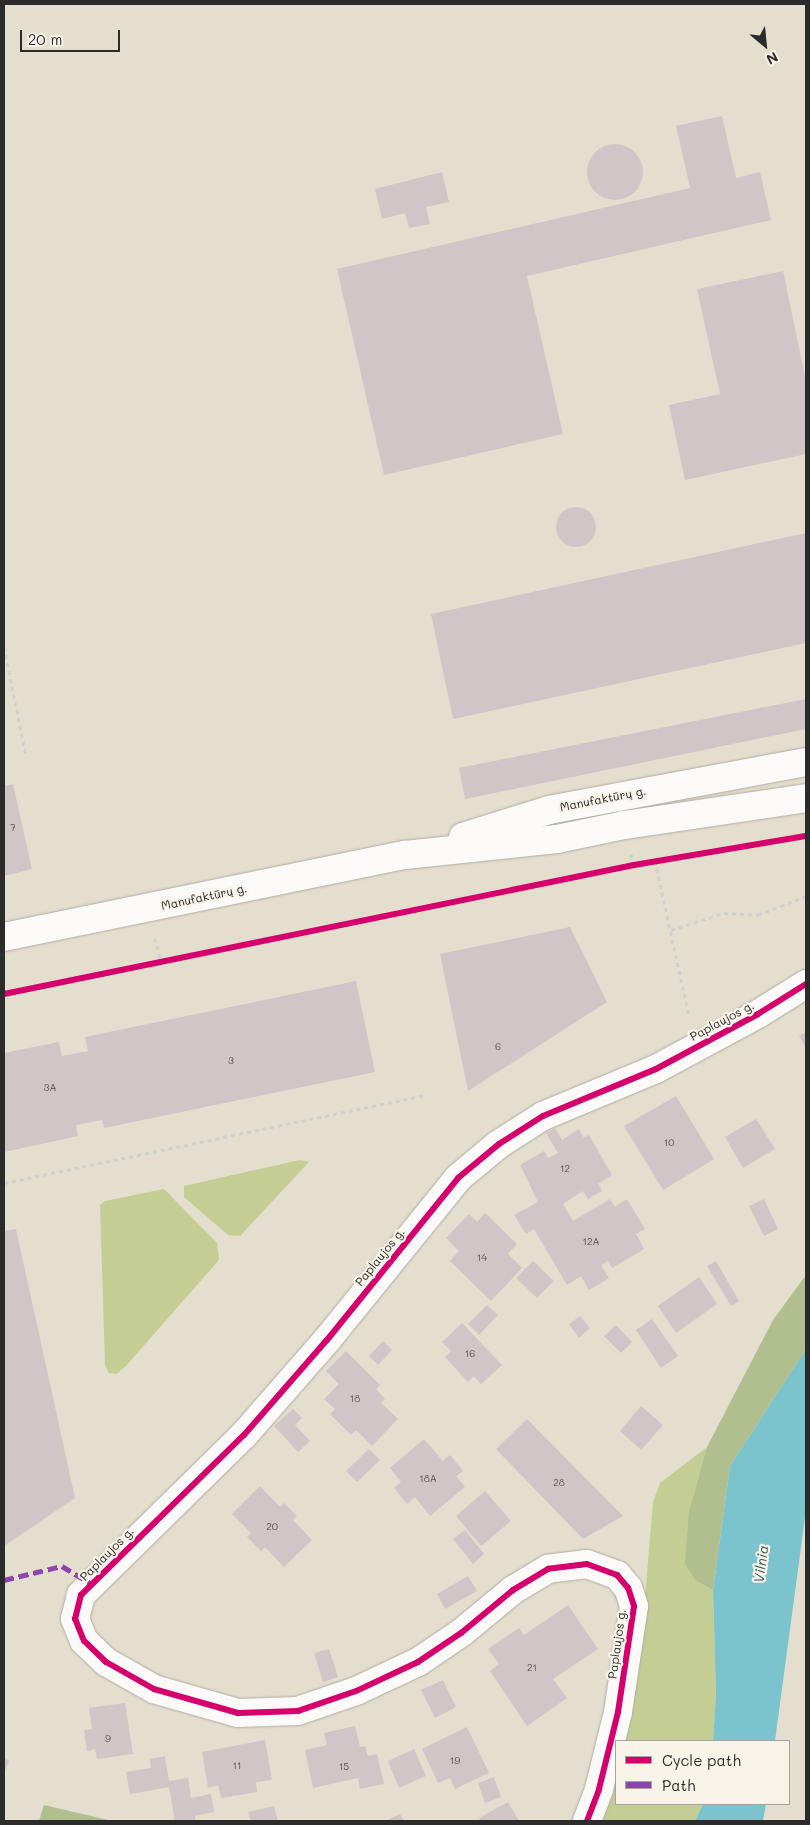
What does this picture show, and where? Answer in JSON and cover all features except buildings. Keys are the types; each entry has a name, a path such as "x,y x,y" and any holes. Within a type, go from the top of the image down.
{"street":[{"name":"Manufaktūrų g.","path":"4,938 405,855 550,810 806,762"},
{"name":"Manufaktūrų g.","path":"405,855 556,839 624,825 806,798"},
{"name":"Paplaujos g.","path":"587,1821 599,1789 618,1712 634,1606 628,1588 617,1575 588,1564 548,1569 513,1590 461,1633 418,1662 356,1691 298,1710 238,1713 154,1689 106,1662 84,1641 75,1619 81,1595 244,1435 327,1340 458,1178 499,1144 543,1116 656,1069 806,984"}],"path":[{"path":"4,647 26,756"},
{"path":"655,862 696,1047"},
{"path":"671,930 724,913 758,915 806,896"},
{"path":"4,1183 427,1095"}],"green space":[{"path":"300,1160 309,1162 240,1236 228,1235 184,1197 184,1186"},
{"path":"164,1189 217,1243 219,1260 126,1366 116,1374 109,1373 105,1365 100,1205 105,1201"},
{"path":"806,1275 806,1349 730,1466 713,1590 696,1581 685,1564 689,1511 707,1447 773,1320"},
{"path":"707,1447 689,1511 696,1581 713,1590 716,1693 713,1740 622,1740 642,1633 653,1502 660,1483"},
{"path":"615,1770 615,1805 703,1805 695,1821 601,1821"},
{"path":"44,1805 112,1821 39,1821"}],"water":[{"name":"Vilnia","path":"806,1349 806,1510 775,1740 713,1740 716,1693 713,1590 730,1466"},
{"path":"703,1805 766,1805 763,1821 695,1821"}],"marked path":[{"path":"4,1580 62,1566 92,1584"}],"cycle path":[{"path":"4,994 634,865 806,836"},
{"path":"587,1821 599,1789 618,1712 634,1606 628,1588 617,1575 587,1564 548,1569 513,1590 461,1633 418,1662 356,1691 298,1711 238,1713 154,1689 106,1662 84,1641 75,1619 81,1595 244,1435 327,1340 458,1178 499,1144 543,1116 656,1069 758,1014 806,984"}]}
